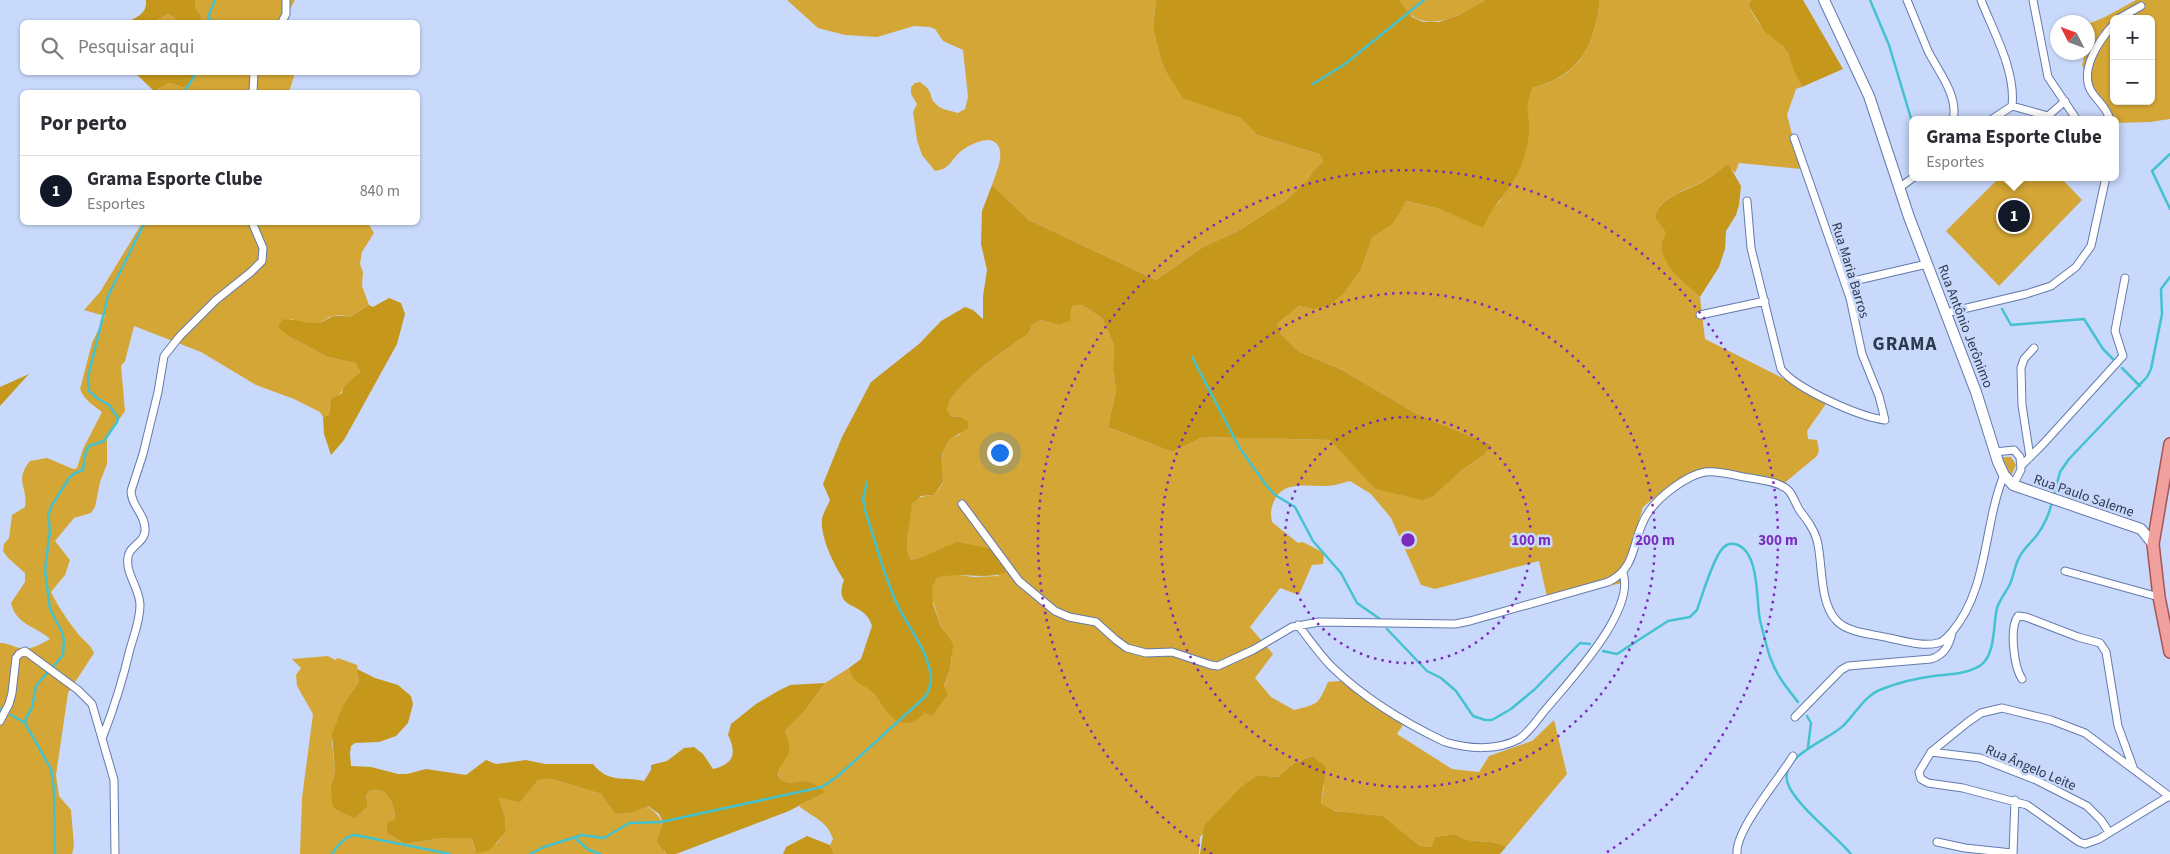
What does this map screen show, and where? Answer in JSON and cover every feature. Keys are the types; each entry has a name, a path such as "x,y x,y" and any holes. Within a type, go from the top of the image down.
{"main road":[{"name":"Rua Antônio Jerônimo","path":"1824,0 1868,96 1899,188 1976,392 2004,475"},
{"path":"2170,444 2153,544 2159,597 2170,652"},
{"name":"Rua Paulo Saleme","path":"2004,475 2013,485 2141,529 2153,544"}],"street":[{"path":"283,20 286,14 286,0"},
{"path":"1907,0 1928,51 1951,94 1954,116"},
{"path":"1981,0 2014,91 2012,106 1997,116"},
{"path":"2033,0 2048,77 2074,116"},
{"path":"2125,15 2140,6"},
{"path":"2109,116 2090,89 2088,65 2102,37 2110,28"},
{"path":"253,90 254,75"},
{"path":"2012,106 2048,116 2065,101"},
{"name":"Rua Maria Barros","path":"1747,201 1750,248 1765,301 1779,364 1784,373 1804,386 1863,416 1885,420 1879,396 1862,354 1850,298 1794,138"},
{"path":"1899,188 1909,181"},
{"path":"1946,313 2026,294 2051,286 2076,267 2091,246 2105,181"},
{"path":"103,736 118,699 138,617 140,601 127,558 130,551 143,540 145,530 143,519 131,497 131,492 143,454 158,392 161,362 180,336 216,300 251,272 262,260 263,248 253,225"},
{"path":"1845,283 1927,264"},
{"path":"2013,485 2022,465 2124,356 2115,330 2125,278"},
{"path":"1700,315 1765,301"},
{"path":"2030,458 2022,405 2021,368 2024,359 2034,348"},
{"path":"1995,452 2017,452 2022,465"},
{"path":"962,504 1023,586 1062,614 1096,622 1127,648 1146,653 1172,652 1218,666 1298,626 1319,622 1454,624 1588,588 1617,578 1628,565 1648,513 1676,485 1697,474 1712,472 1780,486 1789,491 1817,539 1826,597 1832,616 1838,622 1862,632 1916,643 1937,644 1942,642 1953,631"},
{"path":"1795,716 1841,670 1848,666 1931,659 1945,651 1953,631 1970,602 1979,577 1996,499 2004,475"},
{"path":"2065,571 2159,597"},
{"path":"1298,626 1332,667 1395,715 1445,742 1490,748 1521,738 1591,655 1606,634 1621,599 1625,585 1623,573"},
{"path":"2022,678 2018,671 2014,644 2018,616 2026,616 2078,637 2100,643 2106,652 2120,734 2134,768"},
{"path":"0,721 9,704 12,693 16,658 18,654 25,651 89,700 103,736 114,780 115,854"},
{"path":"2002,708 2051,720 2080,730 2170,796 2092,843 2082,844 2034,808 2015,800 1923,781 1919,772 1925,759 1931,752 1980,713 2002,708"},
{"name":"Rua Ângelo Leite","path":"1931,752 1980,758 2036,780 2087,806 2102,820 2109,832"},
{"path":"1737,854 1740,839 1748,820 1793,756"},
{"path":"1937,842 1965,848 2013,854 2015,800"}],"shaded area":[{"path":"146,0 196,0 195,8 202,20 176,20 168,14 157,20 131,20 143,12"},
{"path":"196,0 295,0 284,20 202,20 195,8"},
{"path":"787,0 1156,0 1154,33 1161,60 1166,72 1183,97 1240,118 1257,135 1319,154 1323,161 1312,172 1308,180 1285,201 1238,231 1203,247 1156,280 1029,220 992,185 1000,162 1000,150 993,141 985,140 971,145 960,152 945,168 935,171 922,155 917,140 913,112 917,104 911,94 911,87 915,83 920,82 928,89 933,101 938,106 958,113 965,109 968,97 963,50 943,41 935,29 929,27 914,26 877,37 845,35 818,28"},
{"path":"1156,0 1399,0 1412,17 1423,22 1439,22 1459,15 1486,0 1600,0 1594,32 1582,56 1563,75 1533,88 1528,104 1529,133 1522,162 1513,182 1491,212 1483,228 1440,209 1406,201 1393,224 1372,238 1362,267 1344,293 1329,306 1313,309 1299,306 1277,324 1281,334 1298,351 1342,370 1417,414 1492,445 1484,455 1462,470 1435,495 1423,500 1375,489 1330,440 1203,437 1172,452 1108,427 1116,390 1113,369 1114,345 1102,318 1082,305 1075,305 1071,309 1070,321 1058,325 1041,320 1032,325 1028,334 981,368 958,389 947,410 951,416 961,417 969,422 968,428 951,439 944,449 942,454 943,482 934,495 921,496 912,504 907,540 907,551 911,560 957,542 992,549 1011,566 1007,572 999,575 954,575 937,578 932,588 933,604 941,627 950,638 953,646 950,669 944,686 948,694 932,716 925,713 910,723 899,722 890,715 871,691 856,681 850,672 849,668 861,659 872,626 863,612 846,602 842,597 841,590 844,580 832,559 823,534 822,519 830,500 823,484 842,437 871,382 919,344 941,321 965,307 973,310 983,319 983,296 987,270 981,244 982,211 992,185 1029,220 1156,280 1203,247 1238,231 1285,201 1308,180 1312,172 1323,161 1319,154 1257,135 1240,118 1183,98 1166,72 1161,60 1154,33"},
{"path":"1399,0 1486,0 1451,18 1428,22 1417,19 1407,12"},
{"path":"1600,0 1751,0 1748,5 1758,22 1766,32 1784,47 1790,56 1802,87 1796,89 1787,115 1801,169 1739,163 1735,173 1729,166 1726,166 1706,180 1668,199 1662,204 1655,218 1666,233 1664,254 1667,262 1675,273 1700,297 1705,339 1828,401 1807,431 1808,439 1817,440 1819,450 1817,456 1782,485 1699,470 1693,472 1665,489 1643,507 1623,583 1547,597 1539,561 1435,589 1421,585 1391,518 1371,494 1350,481 1327,486 1294,486 1280,493 1275,499 1271,513 1272,522 1298,543 1303,542 1324,553 1323,564 1312,565 1299,595 1280,588 1250,627 1273,654 1255,678 1271,697 1294,710 1313,705 1322,695 1328,682 1341,681 1403,725 1397,734 1452,769 1479,772 1489,756 1532,741 1554,720 1567,774 1506,847 1493,842 1467,840 1455,834 1435,837 1431,847 1420,846 1383,816 1328,809 1321,805 1324,786 1312,756 1293,764 1278,777 1258,775 1200,837 1199,854 834,854 830,845 833,839 827,827 799,806 824,792 809,781 789,782 778,777 787,737 785,731 805,711 825,683 849,668 853,676 870,690 887,711 900,721 905,723 913,721 925,713 944,687 952,655 950,638 941,627 931,595 937,578 949,574 974,577 999,576 957,543 911,560 907,552 912,504 919,498 934,495 943,483 941,465 944,447 952,438 959,435 969,422 961,417 951,416 947,410 958,389 981,368 1028,334 1032,325 1041,320 1058,325 1075,305 1082,305 1102,318 1114,345 1113,369 1116,390 1108,427 1172,452 1203,437 1331,440 1375,489 1435,495 1462,470 1484,455 1492,445 1417,414 1342,370 1298,351 1281,334 1277,324 1299,306 1313,309 1362,267 1372,238 1393,224 1405,201 1440,209 1483,227 1488,214 1500,201 1529,129 1526,113 1527,100 1533,88 1563,75 1574,67 1582,57 1594,32"},
{"path":"1751,0 1803,0 1843,69 1802,87 1788,53 1783,46 1764,31 1748,5"},
{"path":"2136,0 2170,0 2170,119 2119,123 2119,116 2111,116 2082,65 2083,60 2095,60 2095,21"},
{"path":"168,14 176,20 157,20"},
{"path":"137,75 196,75 191,84 182,87 170,83 153,90"},
{"path":"197,75 294,75 290,90 156,90 170,83 182,87"},
{"path":"1729,165 1741,186 1739,205 1736,215 1726,231 1725,249 1719,267 1700,297 1675,274 1665,260 1662,244 1666,233 1655,218 1662,204 1668,199 1699,184"},
{"path":"1996,181 2064,181 2082,200 1999,286 1946,231"},
{"path":"141,225 369,225 374,233 362,252 360,264 363,272 362,286 369,305 350,317 339,315 329,317 320,323 307,324 291,319 290,337 328,357 355,363 360,372 330,404 329,415 323,417 320,412 294,399 256,385 201,352 134,326 125,361 121,366 125,411 107,437 107,464 100,482 95,507 91,513 74,518 55,541 70,560 65,575 51,592 68,620 94,653 68,693 56,775 59,796 71,810 74,846 72,854 0,854 0,643 25,649 50,639 27,624 13,610 11,603 25,582 25,573 8,558 3,551 4,544 9,538 12,515 25,507 22,479 25,468 30,461 47,458 73,469 77,468 83,449 102,412 86,399 80,389 92,343 105,316 84,310 100,292"},
{"path":"389,298 401,303 405,314 397,344 344,440 331,455 324,434 323,417 329,415 331,399 342,393 344,387 360,372 355,363 328,357 290,337 278,327 282,320 317,323 330,317 350,317 369,305 373,307"},
{"path":"29,374 0,406 0,387"},
{"path":"2002,457 2011,457 2016,465 2011,476"},
{"path":"328,656 335,660 338,658 357,665 359,682 344,703 332,742 335,772 331,785 336,810 355,819 368,806 366,796 369,791 380,790 390,800 395,812 394,820 387,824 387,833 405,844 443,838 469,838 472,839 475,851 496,844 506,832 505,817 499,798 520,801 538,780 552,779 601,794 615,814 632,813 647,806 661,821 664,831 664,851 667,854 300,854 302,798 313,714 297,686 296,675 301,668 292,659"},
{"path":"357,669 375,678 398,685 411,696 413,704 408,723 396,736 379,742 355,743 351,746 351,766 371,767 398,774 407,774 426,769 466,775 486,760 496,764 526,760 545,764 593,764 611,777 644,781 651,770 651,765 667,761 684,748 694,747 703,754 713,769 725,764 732,757 731,741 728,735 731,724 756,704 790,685 825,683 805,711 785,731 789,753 782,764 778,777 788,782 809,781 825,792 789,811 676,854 667,854 657,842 663,822 659,814 648,806 632,813 615,814 601,794 552,779 538,780 520,802 499,798 505,817 506,832 490,850 476,853 472,839 469,838 443,838 405,844 387,833 387,823 394,820 395,812 390,800 382,791 369,791 366,796 368,806 355,819 336,810 332,804 331,785 335,772 332,734 344,703 359,682"},
{"path":"1312,756 1326,767 1321,804 1335,811 1383,816 1420,846 1431,847 1435,837 1455,834 1467,840 1493,842 1506,847 1500,854 1200,854 1204,826 1240,788 1258,775 1278,777 1293,764"},
{"path":"807,836 830,845 834,854 783,854 786,847"}],"waterway":[{"path":"211,20 208,17 215,0"},
{"path":"1313,84 1345,64 1424,0"},
{"path":"1870,0 1889,45 1910,116"},
{"path":"185,90 195,75"},
{"path":"2170,154 2152,171 2170,209"},
{"path":"52,668 63,655 64,640 50,609 45,570 50,530 48,516 52,505 70,477 83,470 86,451 89,446 104,441 117,422 118,418 109,405 89,391 88,377 108,296 144,225"},
{"path":"2054,495 2060,472 2069,459 2147,377 2151,369 2162,314 2161,289 2170,277"},
{"path":"2002,309 2011,325 2084,319 2103,349 2114,360"},
{"path":"1192,357 1239,447 1266,485 1275,495 1295,507 1313,541 1341,573 1357,603 1380,619"},
{"path":"2122,368 2140,386"},
{"path":"530,854 544,847 582,835 604,838 629,823 661,822 822,787 838,776 925,697 931,681 928,662 896,602 883,568 865,510 863,499 867,482"},
{"path":"1851,854 1807,810 1792,792 1788,784 1787,774 1790,765 1797,757 1837,731 1876,692 1908,681 1964,672 1976,668 1986,660 1992,646 1998,605 2010,584 2020,556 2044,523 2052,501"},
{"path":"1603,651 1617,654 1668,621 1690,617 1697,610 1720,551 1727,544 1735,544 1743,548 1753,566 1760,620 1772,664 1798,702"},
{"path":"1387,629 1427,671 1441,678 1456,691 1473,716 1485,720 1492,720 1511,709 1535,689 1580,643 1590,644"},
{"path":"25,723 32,708 36,686 47,673"},
{"path":"11,715 25,723 51,769 54,789 55,854"},
{"path":"1807,716 1811,723 1808,747"},
{"path":"332,854 345,839 355,835 450,854"},
{"path":"575,838 589,850 600,854"}],"place":[{"name":"Grama Esporte Clube","path":"2014,216"}],"district":[{"name":"GRAMA","path":"1905,343"}]}
